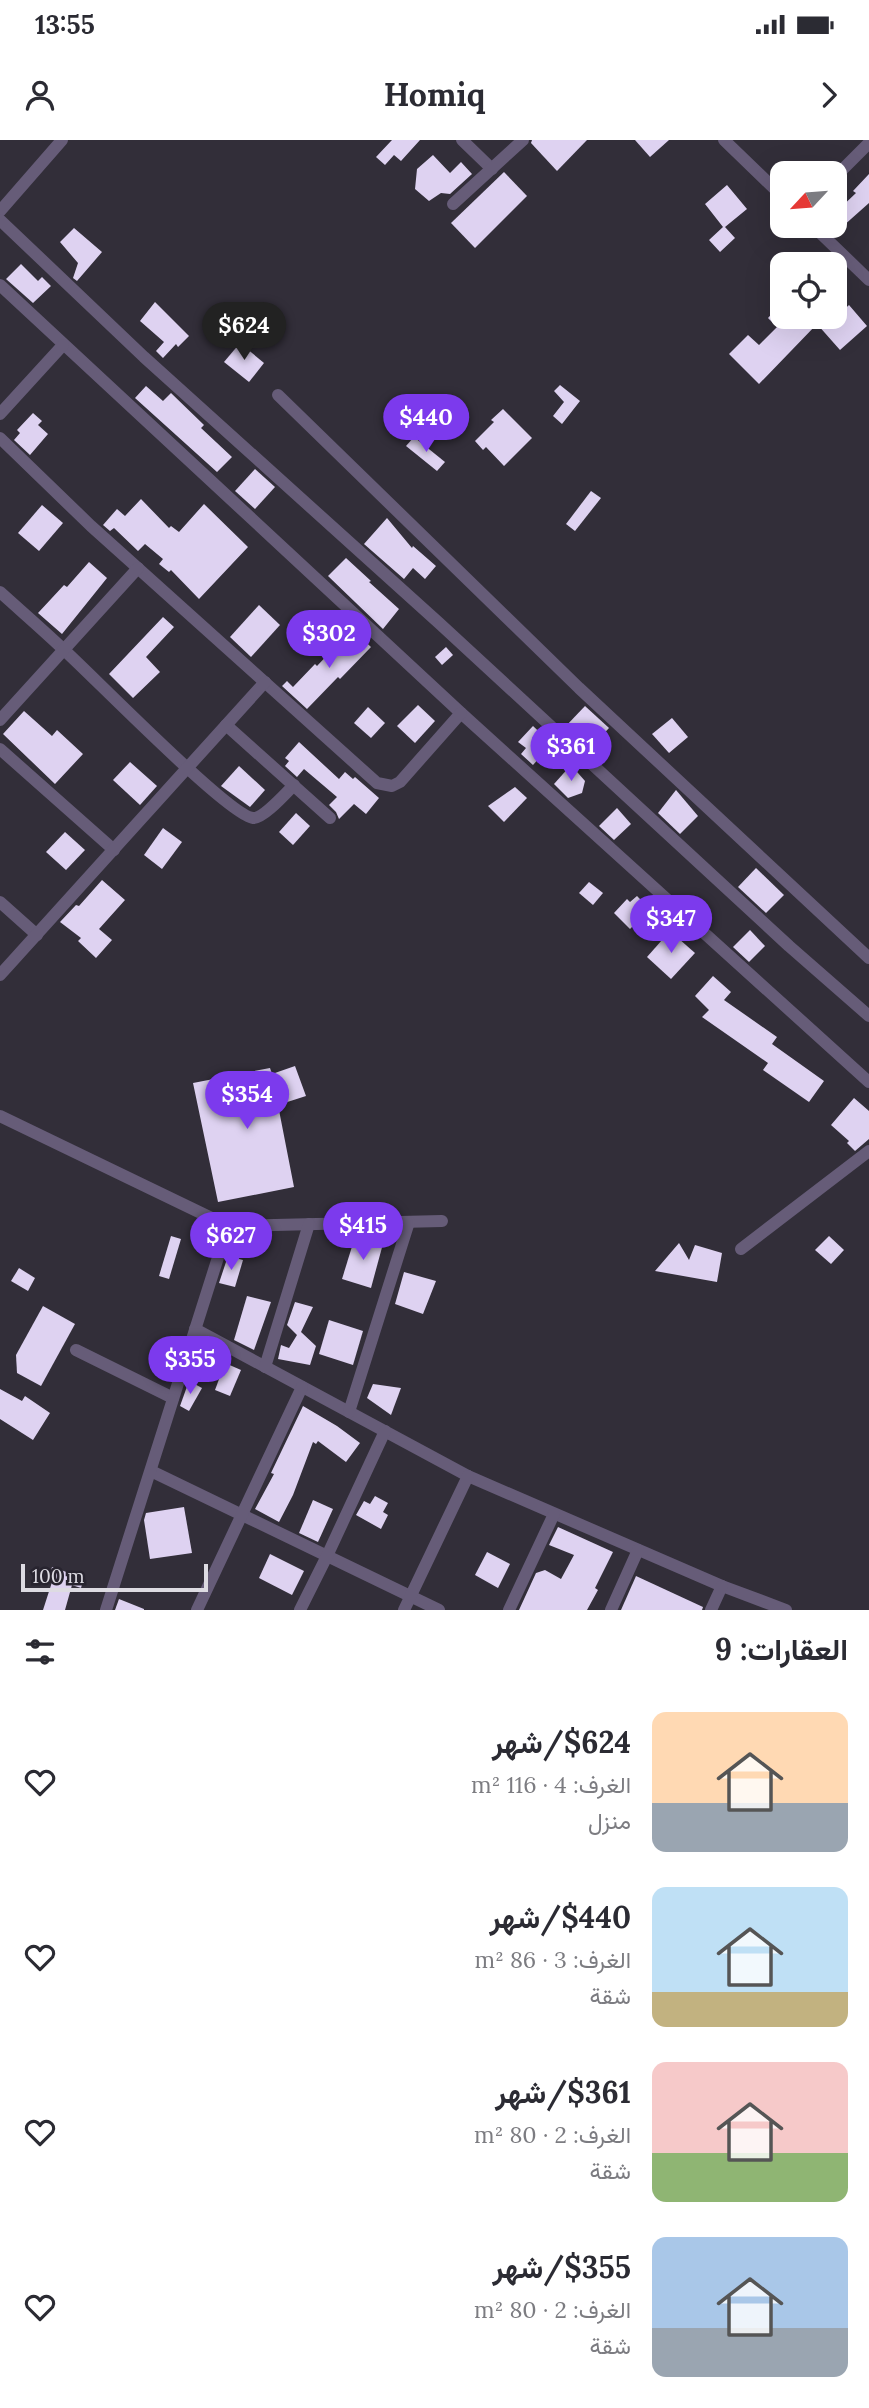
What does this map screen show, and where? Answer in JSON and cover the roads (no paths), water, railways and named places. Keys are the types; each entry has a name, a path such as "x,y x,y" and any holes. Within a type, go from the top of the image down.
{"street":[{"path":"0,211 62,140"},
{"path":"462,140 492,169"},
{"path":"453,204 523,140"},
{"path":"724,140 770,184"},
{"path":"847,165 869,143"},
{"path":"0,220 144,357 439,622 789,946 869,1016"},
{"path":"825,238 869,280"},
{"path":"0,285 461,713 869,1082"},
{"path":"0,414 63,345"},
{"path":"278,395 579,688 869,958"},
{"path":"0,438 91,526 367,774 385,786 400,782 461,713"},
{"path":"0,720 138,568"},
{"path":"0,592 187,768 240,813 252,818 260,817 293,785"},
{"path":"0,975 265,682"},
{"path":"226,725 330,818"},
{"path":"0,749 114,850"},
{"path":"0,902 37,935"},
{"path":"0,1116 228,1226 442,1221"},
{"path":"741,1249 869,1151"},
{"path":"349,1412 409,1222"},
{"path":"265,1367 309,1224"},
{"path":"106,1610 228,1226"},
{"path":"195,1329 468,1476 722,1586 786,1610"},
{"path":"76,1350 173,1398"},
{"path":"197,1610 302,1387"},
{"path":"300,1610 385,1431"},
{"path":"150,1471 439,1610"},
{"path":"404,1610 468,1476"},
{"path":"509,1610 554,1514"},
{"path":"611,1610 638,1550"},
{"path":"711,1610 722,1586"}]}
